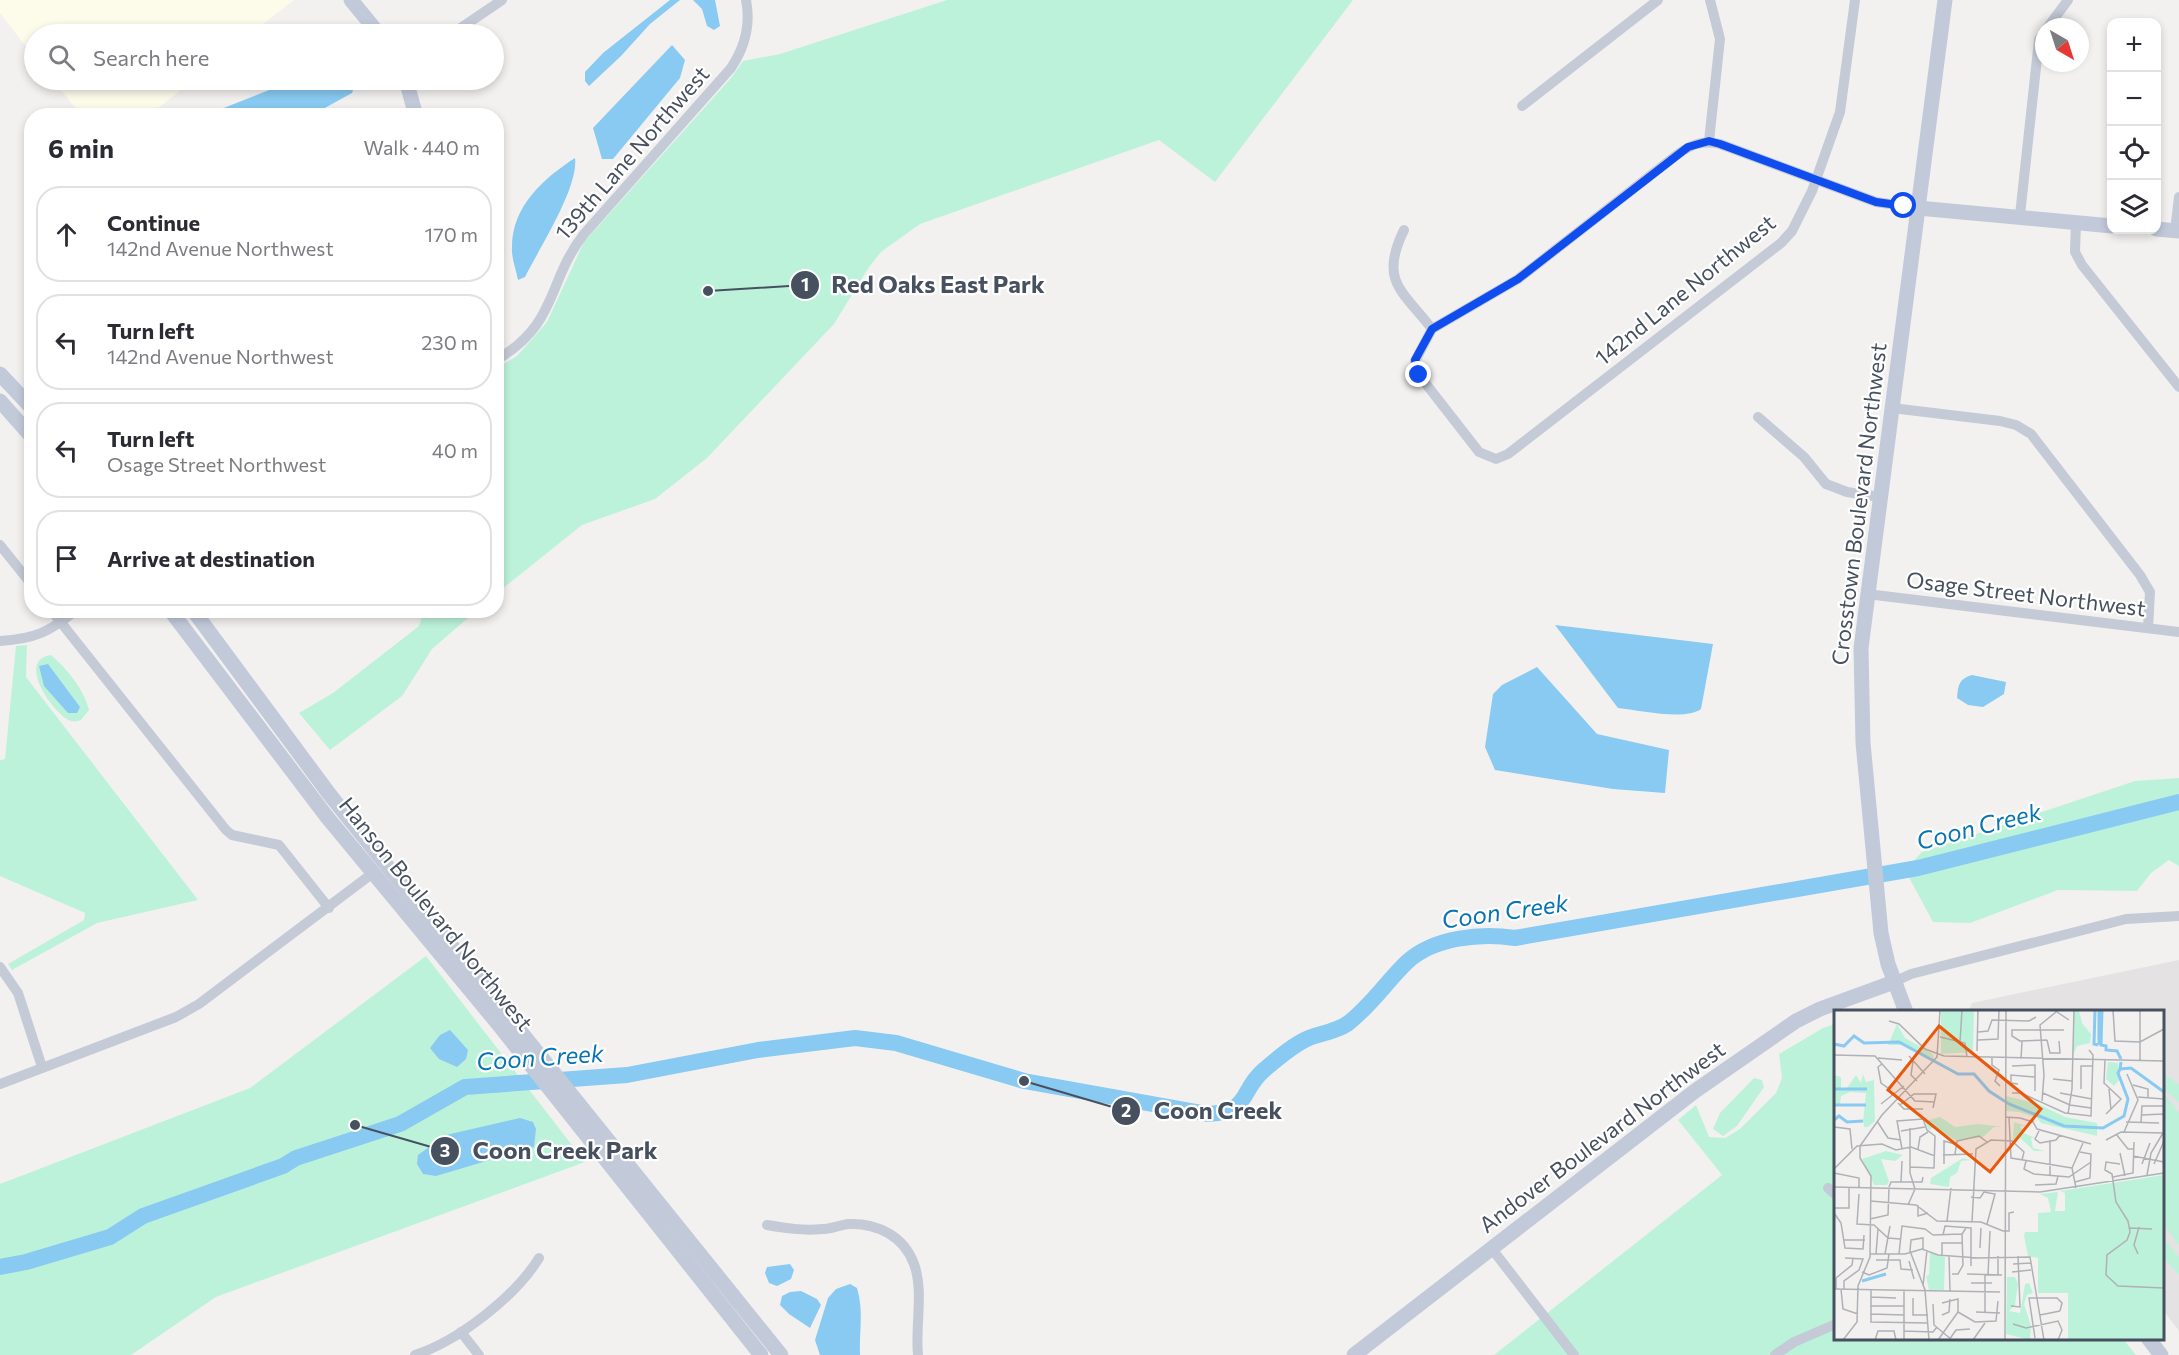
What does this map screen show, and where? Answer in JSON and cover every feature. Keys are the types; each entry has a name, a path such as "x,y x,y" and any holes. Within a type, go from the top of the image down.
{"street":[{"path":"351,0 371,24"},
{"path":"467,24 502,0"},
{"name":"139th Lane Northwest","path":"504,354 519,344 543,316 556,293 569,255 584,234 731,68 743,46 748,23 746,0"},
{"path":"1522,106 1658,0"},
{"path":"1709,141 1720,39 1710,0"},
{"name":"142nd Lane Northwest","path":"1432,329 1415,360 1419,375 1479,452 1496,459 1508,454 1533,436 1781,243 1801,217 1840,112 1855,0"},
{"name":"Crosstown Boulevard Northwest","path":"1906,1010 1884,952 1876,899 1861,708 1862,648 1879,497 1945,0"},
{"path":"2055,18 2068,0"},
{"path":"2020,215 2036,72"},
{"path":"409,90 415,108"},
{"path":"1404,230 1395,249 1391,268 1395,282 1432,329 1518,279 1678,154 1688,147 1709,141 1876,202 2107,226"},
{"path":"2161,230 2177,231 2179,197"},
{"path":"2076,223 2075,252 2082,265 2179,387"},
{"path":"0,374 24,400"},
{"path":"0,401 24,428"},
{"path":"1892,408 2000,421 2016,425 2031,434 2140,575 2150,592 2148,628"},
{"path":"1758,417 1804,457 1826,484 1847,492 1879,497"},
{"path":"0,545 24,575"},
{"name":"Osage Street Northwest","path":"1868,594 2179,632"},
{"path":"57,618 226,830 232,835 279,845 329,908"},
{"path":"0,641 26,640 42,634 65,618"},
{"name":"Hanson Boulevard Northwest","path":"176,618 373,873 528,1050"},
{"name":"Hanson Boulevard Northwest","path":"199,618 330,795 528,1050 781,1355"},
{"path":"0,1084 176,1017 199,1004 373,873"},
{"path":"1894,982 1911,974 2056,935 2126,919 2179,916"},
{"path":"0,967 18,993 42,1067"},
{"name":"Andover Boulevard Northwest","path":"1354,1355 1695,1091 1796,1021 1820,1009 1894,982"},
{"name":"Hanson Boulevard Northwest","path":"576,1110 761,1355"},
{"path":"767,1225 799,1230 823,1229 848,1224 869,1225 886,1230 902,1244 915,1264 918,1289 918,1355"},
{"path":"1492,1249 1574,1355"},
{"path":"414,1355 461,1332 513,1291 539,1258"},
{"path":"1775,1355 1794,1342 1834,1325"},
{"path":"461,1332 479,1355"},
{"path":"2150,1340 2161,1355"}],"shaded area":[{"path":"0,0 294,0 263,24 24,24 24,44 0,13"},
{"path":"61,90 181,90 158,108 75,108"},
{"path":"2179,960 2179,1331 2164,1311 2164,1010 1969,1010 1972,1003"}],"green space":[{"path":"947,0 1353,0 1215,182 1159,140 920,224 881,252 869,267 834,324 707,458 655,499 582,525 504,587 504,364 517,356 547,322 584,242 731,78 743,61 780,54"},
{"path":"422,618 468,618 432,649 402,696 330,750 299,713 333,693 419,626"},
{"path":"27,645 26,677 198,900 97,923 12,970 8,964 84,920 85,913 0,876 0,760 5,759 16,646"},
{"path":"51,655 69,673 87,702 89,710 81,720 72,721 64,717 48,700 42,688 36,667 41,659"},
{"path":"2179,778 2179,866 2169,860 2151,873 2137,891 2058,890 1970,923 1933,922 1905,870 1922,852 2135,781"},
{"path":"426,956 585,1162 216,1297 131,1355 0,1355 0,1184 250,1088"},
{"path":"1834,1024 1834,1340 2124,1340 2136,1355 1494,1355 1722,1175 1678,1120 1696,1105 1709,1137 1725,1138 1740,1129 1776,1093 1782,1078 1779,1054 1823,1028"},
{"path":"2164,1075 2179,1084 2179,1102 2164,1090"},
{"path":"1754,1078 1762,1080 1764,1087 1737,1126 1723,1136 1713,1129 1720,1113"},
{"path":"2165,1095 2179,1113 2179,1245 2164,1225"},
{"path":"2164,1238 2179,1257 2179,1275 2164,1258"}],"water":[{"path":"670,0 680,0 650,24 589,86 585,81 585,72 603,53"},
{"path":"693,0 715,0 720,26 714,30 707,26 702,9"},
{"path":"672,45 685,60 680,78 613,159 602,159 593,128"},
{"path":"269,90 353,90 352,93 325,108 224,108"},
{"path":"575,158 575,170 565,201 525,277 518,280 512,251 513,232 517,219 541,184"},
{"path":"1555,625 1713,644 1701,709 1684,714 1673,714 1618,708"},
{"path":"48,664 80,707 77,713 68,713 44,686 39,666"},
{"path":"1537,667 1597,734 1669,750 1665,793 1613,789 1495,770 1485,747 1493,694 1502,685"},
{"path":"1972,675 2006,682 2004,694 1983,707 1968,705 1957,698 1957,693 1962,681"},
{"path":"450,1030 468,1050 466,1059 457,1067 439,1059 430,1048 440,1035"},
{"path":"520,1118 533,1122 536,1129 534,1147 436,1176 423,1174 417,1164 418,1155 446,1135"},
{"path":"790,1264 794,1270 791,1279 777,1286 769,1283 765,1273 767,1267"},
{"path":"850,1284 857,1288 860,1305 860,1355 820,1355 815,1340 828,1298 836,1289"},
{"path":"801,1291 817,1299 821,1305 810,1328 780,1305 782,1296 790,1292"}],"waterway":[{"name":"Coon Creek","path":"0,1267 26,1262 110,1237 143,1216 283,1166 296,1158 400,1124 465,1087 627,1075 758,1050 855,1038 896,1043 1024,1081 1208,1114 1222,1112 1238,1104 1256,1078 1286,1052 1309,1038 1347,1024 1407,962 1430,947 1444,942 1488,936 1515,938 1918,868 2179,802"}],"place":[{"name":"Red Oaks East Park","path":"708,291"},
{"name":"Coon Creek","path":"1024,1081"},
{"name":"Coon Creek Park","path":"355,1125"}],"route":[{"path":"1419,375 1415,360 1432,329 1518,279 1678,154 1699,143 1709,141 1720,144 1876,202 1904,206"}]}
